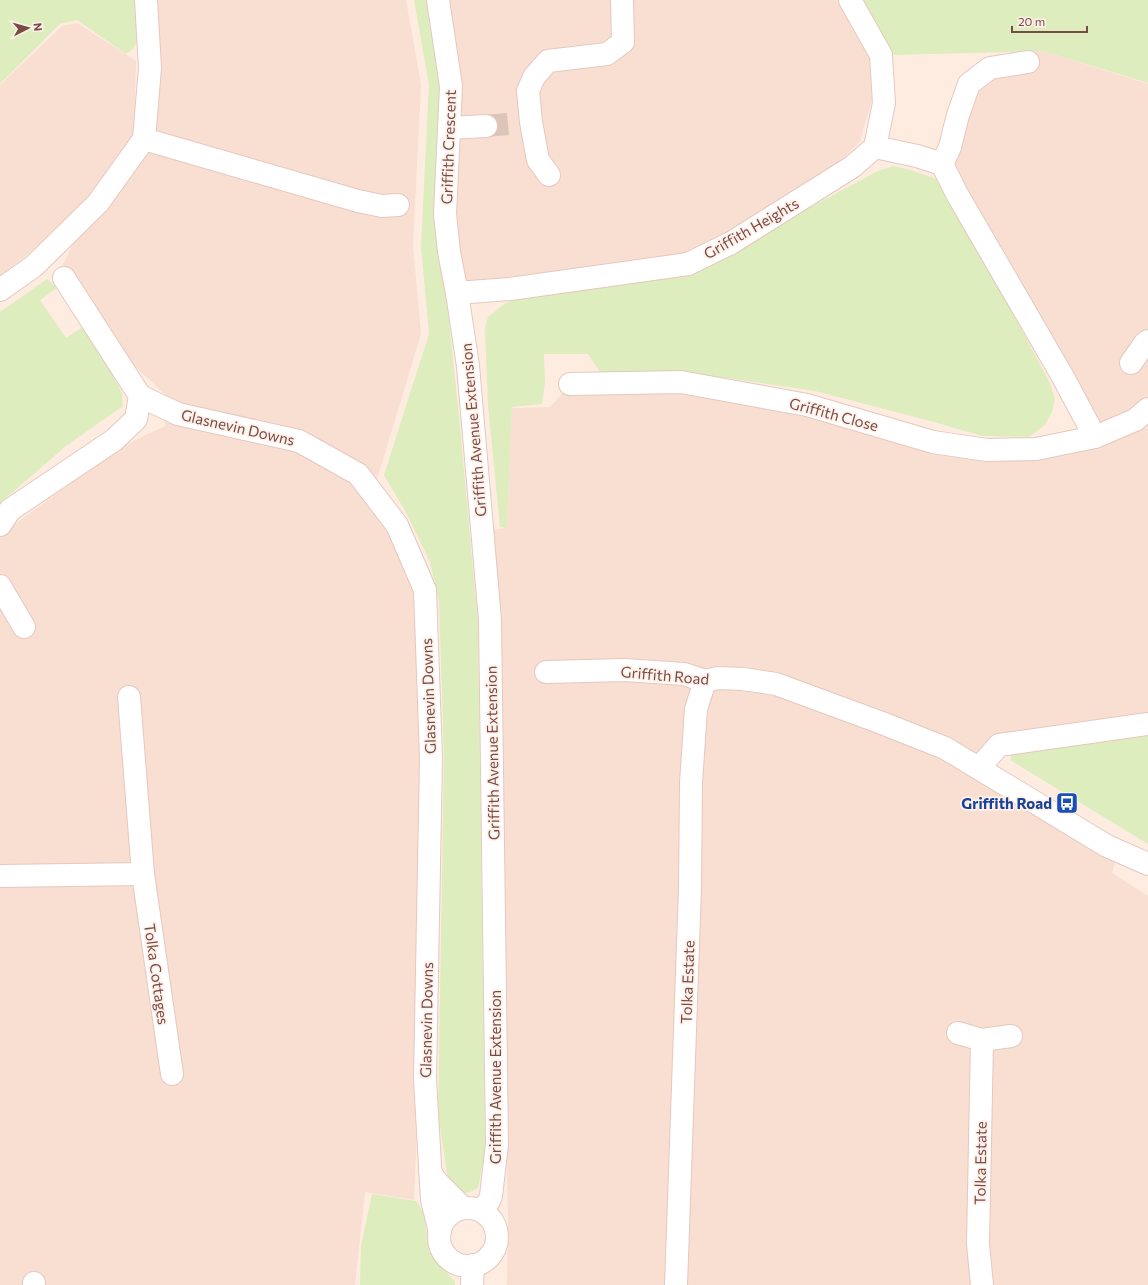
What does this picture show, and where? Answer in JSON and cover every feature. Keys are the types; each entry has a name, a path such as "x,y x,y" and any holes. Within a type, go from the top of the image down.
{"street":[{"path":"0,290 34,266 98,203 144,139 150,68 146,0"},
{"name":"Griffith Crescent","path":"438,0 451,86 445,214 449,252 457,293"},
{"path":"549,175 538,160 524,122 528,91 534,77 548,61 607,54 623,42 622,0"},
{"path":"850,0 881,55 884,103 875,147 917,156 942,164 957,194 1063,377 1095,437"},
{"path":"942,164 950,147 958,115 970,84 990,68 1028,62"},
{"path":"449,128 486,126"},
{"path":"144,139 358,201 382,206 398,205"},
{"name":"Griffith Heights","path":"457,293 510,289 688,264 731,243 852,167 875,147"},
{"path":"0,525 10,510 114,440 136,419 140,396 64,278"},
{"name":"Griffith Avenue Extension","path":"440,1232 442,1224 447,1217 455,1211 472,1209 489,1201 491,1196 497,1144 490,620 468,366 457,293"},
{"path":"1131,363 1148,341"},
{"name":"Griffith Close","path":"570,384 681,382 807,405 933,442 987,450 1036,450 1095,437 1135,420 1148,408"},
{"name":"Glasnevin Downs","path":"140,396 178,414 299,441 358,474 397,525 425,590 431,758 425,1079 432,1200 440,1232"},
{"path":"0,586 24,627"},
{"name":"Griffith Road","path":"546,672 626,670 684,674 705,681 718,678 743,679 776,684 945,748 1107,846 1148,864"},
{"name":"Tolka Estate","path":"676,1285 690,888 690,784 696,710 705,681"},
{"name":"Tolka Cottages","path":"129,697 143,874 172,1074"},
{"path":"979,768 999,745 1148,724"},
{"path":"0,876 143,874"},
{"path":"958,1033 982,1040 1011,1036"},
{"name":"Tolka Estate","path":"982,1040 978,1244 982,1285"},
{"path":"430,1171 435,1180 472,1209 489,1216 494,1223 497,1232 497,1241 494,1250 489,1257 472,1275 463,1265 454,1262 447,1256 442,1248 440,1232"}],"shaded area":[{"path":"142,0 406,0 421,84 413,245 421,334 372,496 420,589 425,756 419,1078 414,1200 365,1192 355,1285 0,1285 0,535 119,448 165,426 167,396 120,353 62,266 94,202 140,138"},
{"path":"438,0 841,0 870,58 872,100 860,141 839,163 688,263 458,292"},
{"path":"77,23 136,61 134,137 89,201 22,259 0,275 0,85 62,26"},
{"path":"1043,51 1148,84 1148,724 999,745 980,769 1119,851 1112,873 1148,896 1148,1285 507,1285 508,1220 506,1110 481,531 507,528 512,408 550,407 570,385 681,383 933,442 1083,442 1067,402 942,164 970,85 1011,52"}],"green space":[{"path":"0,0 138,0 140,35 133,49 126,54 77,20 60,24 0,84"},
{"path":"414,0 433,0 443,83 441,243 478,623 485,1153 478,1188 468,1193 457,1192 448,1179 438,1114 444,756 439,602 430,562 408,516 384,475 429,334 421,246 429,85"},
{"path":"862,0 1148,0 1148,83 1043,51 892,55"},
{"path":"894,166 937,179 951,198 1050,383 1055,398 1052,412 1045,425 1029,437 982,436 815,391 684,372 600,372 588,354 544,354 545,382 542,404 512,407 507,528 500,527 488,405 485,329 488,317 503,305 516,298 687,276 727,252 878,171"},
{"path":"47,279 57,288 40,300 66,338 86,325 122,393 123,406 66,446 0,503 0,312"},
{"path":"1148,731 1148,844 1010,760 1013,750"},
{"path":"372,1194 416,1201 424,1213 429,1252 455,1282 455,1285 360,1285 361,1246"}],"tunnel":[{"path":"486,126 518,123"}],"place":[{"name":"Griffith Road","path":"1067,803"}]}
